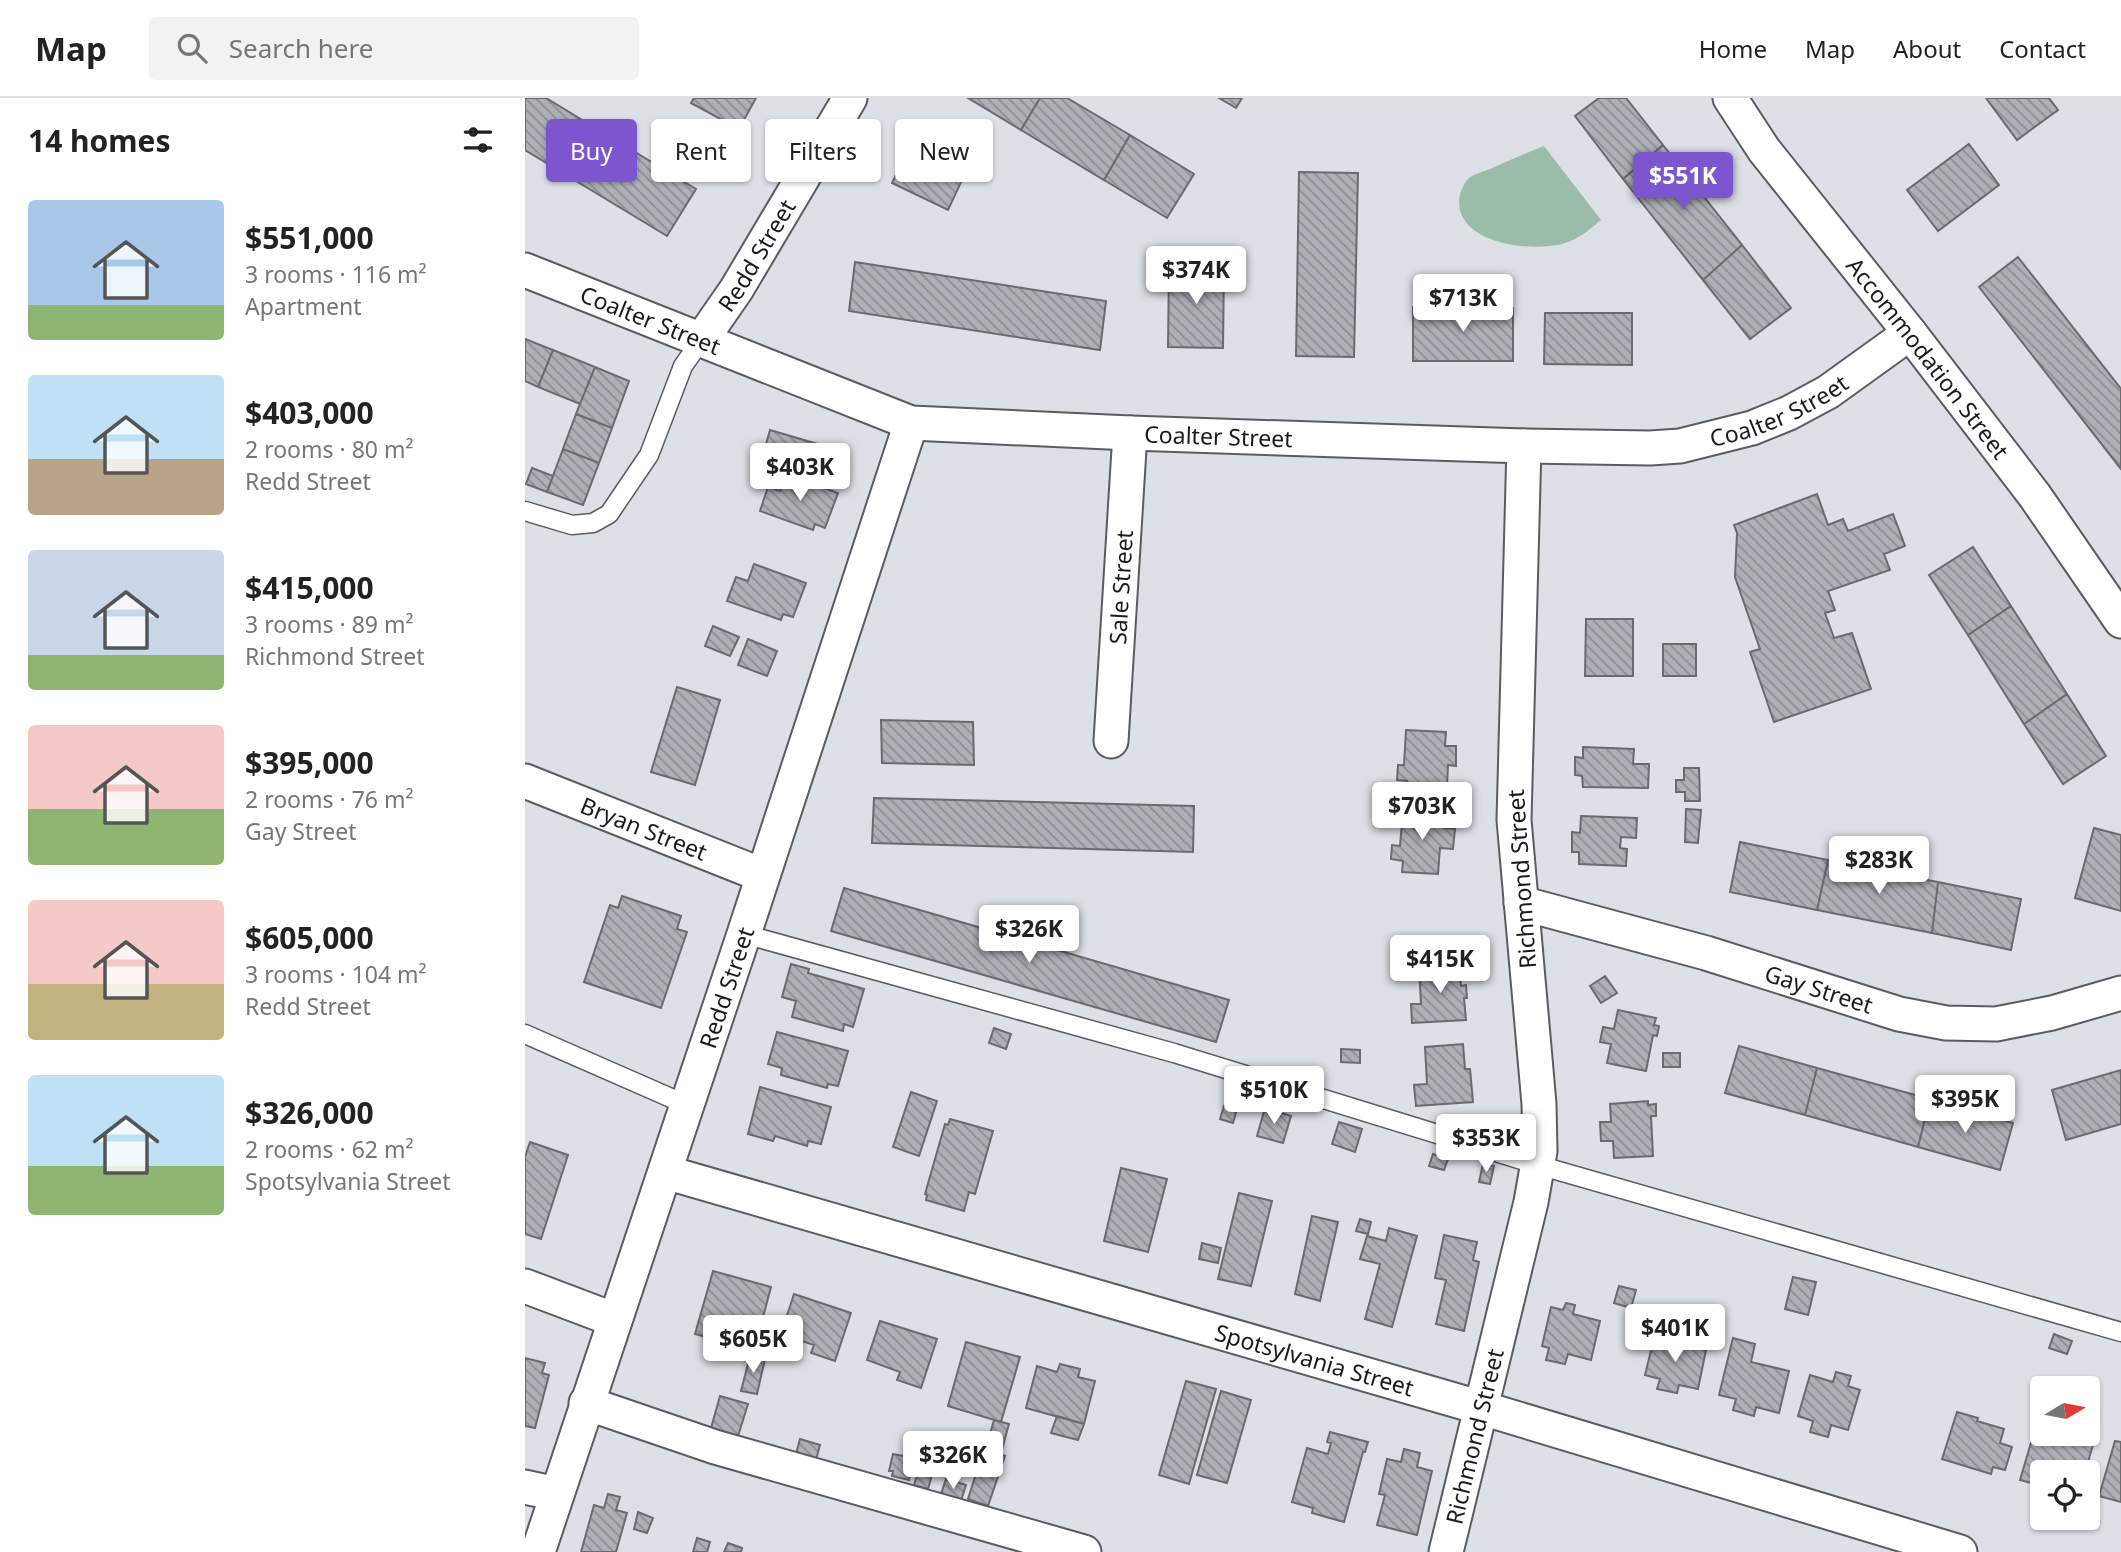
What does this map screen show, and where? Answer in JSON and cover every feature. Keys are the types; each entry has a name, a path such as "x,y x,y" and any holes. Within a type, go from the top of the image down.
{"street":[{"name":"Redd Street","path":"702,339 736,289 850,98"},
{"name":"Accommodation Street","path":"1730,98 1764,150 1910,333 2035,496 2121,621"},
{"name":"Coalter Street","path":"525,270 911,423 1130,433 1524,446 1680,446 1752,428 1789,412 1828,392 1910,333"},
{"name":"Redd Street","path":"538,1552 541,1490 586,1403 615,1320 911,423"},
{"name":"Sale Street","path":"1111,741 1130,433"},
{"name":"Richmond Street","path":"1446,1552 1538,1165 1539,1104 1514,806 1524,446"},
{"name":"Bryan Street","path":"525,781 762,876"},
{"name":"Gay Street","path":"1521,903 1706,953 1899,1014 1945,1023 1996,1024 2052,1013 2121,993"},
{"name":"Spotsylvania Street","path":"665,1171 1482,1408 1960,1552"},
{"path":"525,1286 615,1320"},
{"path":"586,1403 716,1447 1084,1552"}],"lane":[{"path":"525,511 572,525 593,523 609,514 649,455 683,366 702,339"},
{"path":"744,934 1174,1053 1538,1165 2121,1332"},
{"path":"525,1034 687,1105"}],"green space":[{"path":"1544,146 1601,220 1570,241 1552,246 1518,246 1500,242 1471,228 1462,216 1459,201 1462,188 1468,179"}],"building":[{"path":"525,98 546,98 581,119 546,119 546,163 525,150"},
{"path":"694,98 756,98 744,119 721,119 691,103"},
{"path":"968,98 1040,98 1021,130"},
{"path":"1040,98 1067,98 1130,135 1104,180 1021,130"},
{"path":"1219,98 1242,98 1236,108"},
{"path":"1599,98 1626,98 1663,145 1623,179 1575,116"},
{"path":"1986,98 2049,98 2058,110 2017,140"},
{"path":"1130,135 1194,174 1167,218 1104,180"},
{"path":"1969,144 1999,185 1938,231 1907,190"},
{"path":"1663,145 1742,245 1703,280 1623,179"},
{"path":"637,153 651,162 651,182 684,182 696,189 667,236 578,182 637,182"},
{"path":"1299,172 1358,173 1354,357 1296,356"},
{"path":"895,177 895,182 961,182 948,210 892,183"},
{"path":"1742,245 1791,308 1750,339 1703,280"},
{"path":"2018,257 2121,389 2121,469 1979,287"},
{"path":"855,262 1106,301 1100,350 849,311"},
{"path":"1169,265 1224,266 1223,348 1168,347"},
{"path":"1413,307 1513,308 1513,361 1413,361"},
{"path":"1545,313 1632,313 1632,365 1544,364"},
{"path":"525,339 553,350 538,387 525,381"},
{"path":"553,350 595,367 580,404 538,387"},
{"path":"595,367 629,381 612,428 576,414"},
{"path":"576,414 612,428 599,463 563,449"},
{"path":"770,430 848,453 838,485 761,462"},
{"path":"563,449 599,463 583,505 547,492"},
{"path":"532,468 553,476 547,492 526,484"},
{"path":"786,474 838,493 825,528 815,524 813,530 760,511 768,487 780,491"},
{"path":"1817,494 1828,525 1843,519 1848,531 1893,514 1905,546 1884,554 1890,570 1828,591 1835,610 1825,613 1834,638 1852,633 1871,689 1774,722 1750,652 1760,649 1735,577 1737,533 1734,525"},
{"path":"1973,547 2011,606 1968,635 1929,575"},
{"path":"754,564 806,583 793,617 783,614 781,620 727,601 736,577 748,581"},
{"path":"2011,606 2067,694 2024,724 1968,635"},
{"path":"1586,619 1633,619 1633,676 1585,676"},
{"path":"713,626 739,637 730,656 705,646"},
{"path":"748,639 777,651 767,676 738,665"},
{"path":"1663,644 1696,644 1696,676 1663,676"},
{"path":"677,687 720,700 695,785 651,772"},
{"path":"2067,694 2106,756 2063,784 2024,724"},
{"path":"881,720 973,722 974,765 882,763"},
{"path":"1406,730 1446,732 1445,746 1456,746 1456,766 1448,765 1447,787 1407,785 1407,781 1397,780 1398,765 1404,765"},
{"path":"1583,747 1634,749 1633,764 1649,764 1648,788 1583,787 1582,776 1575,775 1575,757 1583,758"},
{"path":"1684,768 1699,768 1700,801 1685,801 1685,792 1676,792 1676,780 1684,780"},
{"path":"874,798 1194,806 1193,852 872,843"},
{"path":"1686,809 1701,810 1698,843 1685,842"},
{"path":"1403,810 1444,813 1443,828 1455,829 1453,849 1440,848 1438,874 1402,872 1403,861 1391,859 1392,845 1400,846"},
{"path":"1581,816 1637,818 1636,838 1621,837 1620,848 1627,849 1626,866 1579,864 1579,852 1572,852 1572,832 1580,833"},
{"path":"2094,828 2121,835 2121,911 2075,898"},
{"path":"1740,842 1828,860 1817,910 1730,892"},
{"path":"1828,860 1938,882 1932,933 1817,910"},
{"path":"1938,882 2021,899 2011,950 1932,933"},
{"path":"844,888 1229,1000 1216,1042 831,931"},
{"path":"622,896 681,916 677,929 687,932 661,1008 584,982 610,905 618,908"},
{"path":"791,964 809,969 808,973 864,989 853,1027 844,1024 843,1031 792,1017 796,1001 782,997"},
{"path":"1459,964 1461,986 1466,985 1466,1020 1412,1023 1411,1004 1421,1004 1419,966"},
{"path":"1605,976 1617,993 1601,1003 1590,986"},
{"path":"1618,1010 1656,1018 1654,1025 1659,1026 1657,1036 1653,1035 1646,1071 1607,1063 1611,1044 1600,1042 1603,1027 1614,1029"},
{"path":"994,1028 1011,1034 1006,1049 989,1043"},
{"path":"777,1032 848,1051 838,1086 828,1084 827,1088 781,1075 782,1068 768,1064"},
{"path":"1463,1044 1465,1069 1470,1069 1473,1102 1416,1106 1414,1085 1427,1084 1425,1047"},
{"path":"1739,1046 1817,1068 1805,1115 1725,1093"},
{"path":"1341,1049 1360,1050 1360,1063 1341,1062"},
{"path":"1663,1053 1680,1053 1680,1067 1663,1067"},
{"path":"1817,1068 1930,1099 1918,1147 1805,1115"},
{"path":"2121,1070 2121,1124 2066,1140 2052,1090"},
{"path":"760,1087 831,1107 821,1144 808,1141 807,1146 775,1136 773,1141 748,1134"},
{"path":"911,1092 937,1101 919,1156 893,1147"},
{"path":"1930,1099 2013,1123 2000,1170 1918,1147"},
{"path":"1648,1101 1648,1105 1656,1104 1656,1116 1651,1116 1653,1156 1614,1158 1613,1141 1601,1141 1600,1122 1611,1122 1610,1104"},
{"path":"1224,1106 1237,1109 1233,1123 1220,1119"},
{"path":"1265,1108 1291,1116 1283,1143 1257,1136"},
{"path":"950,1119 993,1131 975,1194 969,1192 964,1211 926,1200 925,1194 945,1124 948,1125"},
{"path":"1339,1122 1362,1129 1355,1152 1332,1144"},
{"path":"530,1142 568,1155 541,1239 525,1234 525,1157"},
{"path":"1433,1154 1448,1159 1444,1170 1429,1166"},
{"path":"1483,1164 1494,1166 1490,1184 1479,1182"},
{"path":"1121,1168 1167,1179 1148,1252 1104,1241"},
{"path":"1239,1193 1272,1201 1251,1286 1218,1279"},
{"path":"1312,1216 1338,1222 1320,1301 1295,1294"},
{"path":"1360,1219 1371,1222 1368,1234 1356,1231"},
{"path":"1389,1228 1417,1236 1392,1327 1365,1319 1380,1264 1360,1259 1367,1236 1386,1241"},
{"path":"1444,1235 1477,1242 1473,1260 1479,1262 1464,1331 1436,1324 1446,1280 1435,1278"},
{"path":"1202,1243 1221,1248 1218,1263 1199,1259"},
{"path":"713,1271 771,1287 757,1340 732,1334 736,1323 723,1320 718,1340 695,1334"},
{"path":"1793,1277 1816,1282 1808,1315 1785,1309"},
{"path":"1619,1286 1636,1290 1631,1308 1614,1303"},
{"path":"794,1294 851,1313 835,1361 811,1353 814,1345 781,1334"},
{"path":"1566,1303 1575,1305 1573,1314 1600,1321 1591,1360 1568,1354 1565,1364 1546,1360 1549,1348 1542,1346 1551,1307 1563,1310"},
{"path":"880,1321 937,1339 921,1388 897,1380 900,1372 867,1360"},
{"path":"1663,1330 1672,1332 1670,1341 1706,1350 1698,1389 1679,1385 1677,1393 1657,1389 1660,1379 1645,1375 1655,1334 1661,1335"},
{"path":"2054,1334 2072,1341 2067,1354 2049,1348"},
{"path":"1733,1338 1755,1344 1751,1362 1789,1371 1779,1413 1756,1407 1754,1416 1733,1410 1736,1399 1719,1395"},
{"path":"966,1342 1020,1357 1001,1422 948,1406"},
{"path":"750,1356 765,1359 757,1394 741,1391"},
{"path":"525,1358 545,1363 542,1373 549,1375 535,1428 525,1426"},
{"path":"1060,1364 1080,1369 1078,1377 1095,1381 1084,1424 1026,1408 1037,1366 1057,1372"},
{"path":"1836,1372 1851,1376 1848,1386 1860,1390 1848,1430 1831,1425 1828,1437 1810,1432 1813,1421 1798,1416 1810,1375 1833,1382"},
{"path":"1186,1381 1216,1389 1189,1484 1159,1475"},
{"path":"1221,1391 1251,1400 1227,1483 1197,1475"},
{"path":"720,1396 748,1404 738,1436 711,1428"},
{"path":"1957,1412 2004,1429 2000,1443 2012,1447 2005,1470 1993,1467 1991,1474 1942,1459"},
{"path":"1057,1416 1084,1424 1078,1440 1051,1433"},
{"path":"994,1420 1009,1424 1002,1449 987,1445"},
{"path":"1330,1432 1368,1442 1344,1522 1312,1513 1313,1508 1292,1502 1307,1448 1328,1454"},
{"path":"800,1439 820,1445 816,1460 796,1454"},
{"path":"2115,1441 2121,1442 2121,1502 2100,1496"},
{"path":"2030,1446 2093,1446 2089,1460 2030,1460 2030,1483 2020,1480"},
{"path":"984,1449 1005,1456 988,1506 968,1499"},
{"path":"1404,1449 1420,1453 1417,1467 1432,1471 1417,1535 1377,1525 1385,1495 1379,1494 1387,1459 1401,1462"},
{"path":"893,1454 914,1458 909,1480 892,1476 893,1471 889,1471"},
{"path":"920,1466 933,1471 928,1489 914,1485"},
{"path":"946,1479 966,1485 960,1504 940,1497"},
{"path":"608,1494 620,1497 616,1510 627,1513 616,1552 581,1552 594,1505 604,1508"},
{"path":"638,1512 653,1518 647,1533 634,1529"},
{"path":"697,1538 710,1542 707,1552 693,1552"},
{"path":"728,1543 742,1548 741,1552 724,1552"}]}
